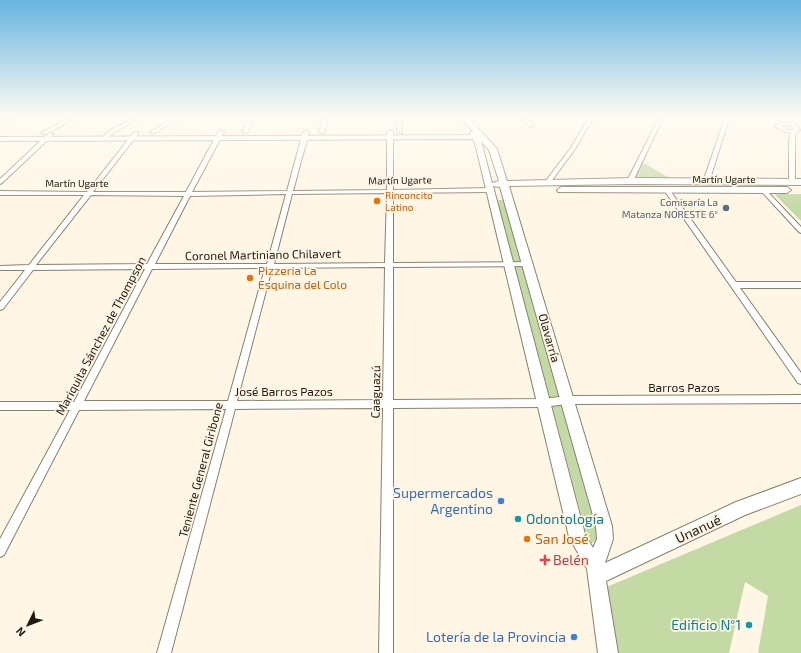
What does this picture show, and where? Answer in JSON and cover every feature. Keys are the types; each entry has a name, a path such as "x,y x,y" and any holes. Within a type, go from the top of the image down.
{"street":[{"path":"0,182 33,148"},
{"path":"0,307 124,148"},
{"name":"Mariquita Sánchez de Thompson","path":"0,551 213,148"},
{"name":"Teniente General Giribone","path":"164,653 301,148"},
{"name":"Caaguazú","path":"386,653 390,148"},
{"name":"Olavarría","path":"480,148 577,537 595,572 608,653"},
{"name":"Olavarría","path":"490,148 494,152 604,526 605,539 595,572"},
{"path":"548,182 572,148"},
{"path":"630,181 646,148"},
{"path":"710,181 708,176 717,148"},
{"path":"793,148 797,182"},
{"name":"Martín Ugarte","path":"504,187 548,182 797,182"},
{"name":"Martín Ugarte","path":"0,193 189,194 390,191 489,187 667,190 801,190"},
{"path":"667,190 801,380"},
{"path":"763,190 801,230"},
{"name":"Coronel Martiniano Chilavert","path":"0,268 527,264"},
{"path":"734,285 801,285"},
{"name":"Barros Pazos","path":"567,400 801,399"},
{"name":"José Barros Pazos","path":"0,406 543,403 567,400"},
{"name":"Unanué","path":"595,572 742,508 801,486"}],"green space":[{"path":"641,163 644,163 671,179 635,178"},
{"path":"801,194 801,221 775,195"},
{"path":"497,200 504,200 599,539 589,544"},
{"path":"801,505 801,653 758,653 768,596 745,582 729,653 617,653 604,590 609,586"}],"place":[{"name":"Rinconcito Latino","path":"377,201"},
{"name":"Comisaría La Matanza NORESTE 6°","path":"726,208"},
{"name":"Pizzeria La Esquina del Colo","path":"250,278"},
{"name":"Supermercados Argentino","path":"501,501"},
{"name":"Odontología","path":"518,519"},
{"name":"San José","path":"527,539"},
{"name":"Belén","path":"545,560"},
{"name":"Edificio N°1","path":"749,625"},
{"name":"Lotería de la Provincia","path":"574,637"}]}
